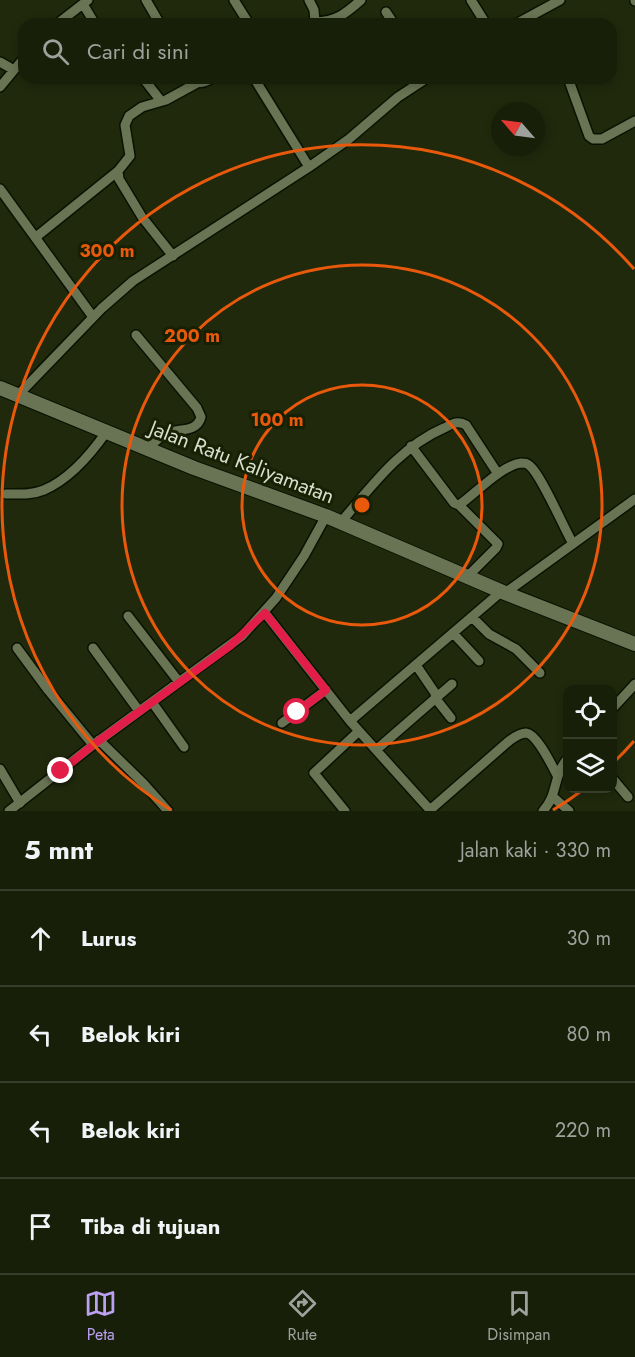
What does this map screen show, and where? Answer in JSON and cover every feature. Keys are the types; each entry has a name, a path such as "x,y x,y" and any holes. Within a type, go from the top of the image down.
{"main road":[{"name":"Jalan Ratu Kaliyamatan","path":"0,388 147,449 341,522 503,592 635,644"}],"street":[{"path":"146,0 156,18"},
{"path":"234,0 245,18"},
{"path":"309,0 314,10 313,18"},
{"path":"336,18 361,0"},
{"path":"471,0 482,18"},
{"path":"529,18 560,0"},
{"path":"65,18 85,2 93,18"},
{"path":"386,12 390,18"},
{"path":"0,62 14,70"},
{"path":"0,87 18,65"},
{"path":"148,84 161,101"},
{"path":"36,237 118,171 130,156 125,125 129,116 142,107 161,101 189,84"},
{"path":"258,84 309,167"},
{"path":"18,395 93,317 133,281 309,167 349,139 418,84"},
{"path":"570,84 589,136 593,140 602,139 635,121"},
{"path":"118,171 119,178 134,205 173,256"},
{"path":"0,189 93,317"},
{"path":"136,335 182,390 201,417 200,422 195,426 166,434 147,449"},
{"path":"341,522 388,467 411,446 452,424 463,422 498,474"},
{"path":"6,494 43,491 55,484 95,449 107,432"},
{"path":"411,446 452,501 459,505 498,544 468,576"},
{"path":"459,505 498,474 523,462 532,467 573,544"},
{"path":"350,721 503,592 635,499"},
{"path":"9,811 96,743 236,641 265,613 290,578 326,516"},
{"path":"265,613 350,721 430,810 509,741 524,733 530,734 537,741 557,775"},
{"path":"128,616 179,682"},
{"path":"472,617 492,636 516,649 540,674"},
{"path":"453,633 479,661"},
{"path":"17,648 48,690 96,743 143,783 168,811"},
{"path":"93,648 139,711"},
{"path":"416,665 435,693 436,699 451,718"},
{"path":"375,750 452,684"},
{"path":"617,704 634,686"},
{"path":"282,723 326,690"},
{"path":"152,702 184,747"},
{"path":"345,811 314,773 359,731"},
{"path":"543,811 553,797 557,775 563,765"},
{"path":"0,769 20,803"},
{"path":"617,784 628,797"},
{"path":"553,797 569,811"}],"route":[{"path":"61,771 93,745 230,646 265,613 326,690 297,712"}]}
